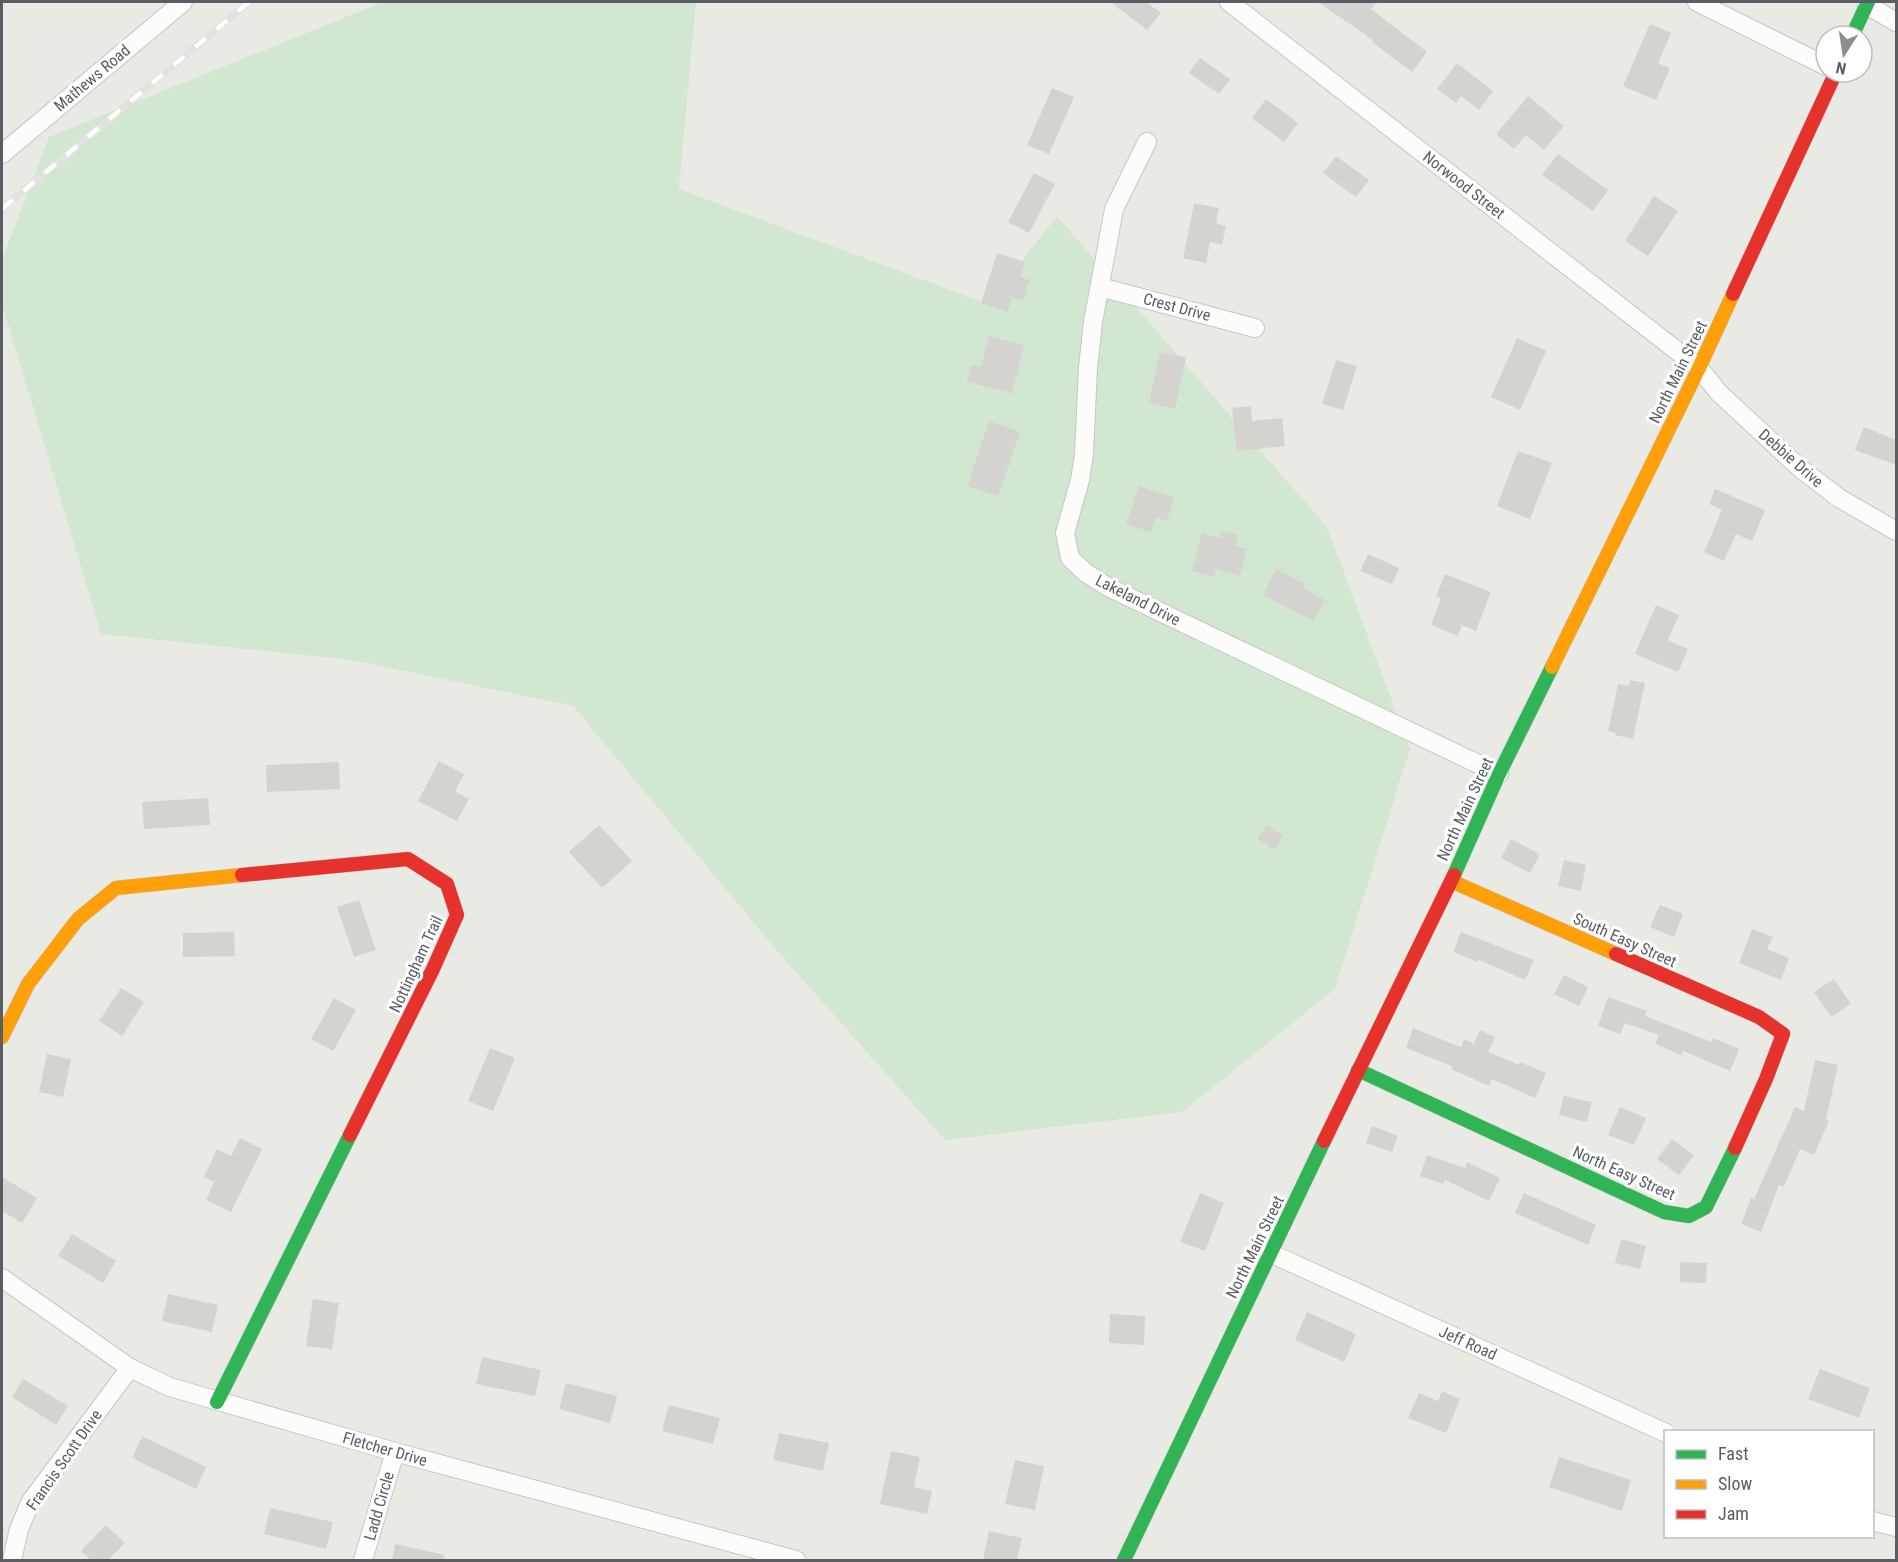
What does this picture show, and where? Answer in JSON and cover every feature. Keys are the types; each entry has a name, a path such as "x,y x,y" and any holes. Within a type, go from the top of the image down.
{"street":[{"name":"Mathews Road","path":"2,154 183,2"},
{"name":"Norwood Street","path":"1229,2 1699,368"},
{"path":"1697,2 1814,60"},
{"path":"1858,24 1868,3 1896,22"},
{"name":"North Main Street","path":"1124,1560 1450,881 1499,774 1699,368 1830,84"},
{"name":"Lakeland Drive","path":"1147,142 1114,209 1093,322 1084,454 1080,480 1065,533 1071,558 1086,573 1108,587 1499,774"},
{"name":"Crest Drive","path":"1100,287 1255,328"},
{"name":"Debbie Drive","path":"1699,368 1719,393 1801,469 1839,498 1896,531"},
{"name":"Nottingham Trail","path":"2,1037 28,984 78,919 116,888 208,877 408,859 447,884 457,915 433,969 217,1402"},
{"name":"South Easy Street","path":"1450,881 1759,1017 1783,1034"},
{"name":"North Easy Street","path":"1358,1070 1664,1212 1689,1216 1706,1207 1757,1105 1783,1034"},
{"name":"Jeff Road","path":"1270,1253 1664,1433"},
{"name":"Fletcher Drive","path":"2,1278 130,1368 170,1387 734,1552 796,1560"},
{"name":"Francis Scott Drive","path":"12,1560 19,1529 31,1502 130,1368"},
{"name":"Ladd Circle","path":"363,1560 395,1452"},
{"path":"1874,1522 1896,1527"}],"green space":[{"path":"383,2 696,2 679,189 988,304 1057,216 1327,527 1410,749 1335,989 1182,1112 945,1140 779,953 573,706 352,660 101,634 2,305 2,260 49,137"}],"building":[{"path":"1111,2 1146,2 1161,13 1147,30"},
{"path":"1318,2 1377,2 1371,9 1427,52 1412,72 1372,42 1373,40"},
{"path":"1650,24 1671,33 1658,63 1670,68 1656,100 1623,86"},
{"path":"1200,58 1230,79 1219,94 1189,73"},
{"path":"1457,63 1493,91 1479,110 1461,96 1456,103 1437,89"},
{"path":"1052,88 1074,97 1049,154 1027,145"},
{"path":"1528,96 1564,126 1544,150 1526,135 1514,149 1496,134"},
{"path":"1266,99 1298,123 1284,142 1252,118"},
{"path":"1558,154 1608,190 1593,211 1542,175"},
{"path":"1336,156 1369,180 1356,197 1323,173"},
{"path":"1034,173 1055,184 1029,233 1008,222"},
{"path":"1654,196 1678,211 1648,256 1625,241"},
{"path":"1194,203 1219,208 1216,223 1226,226 1222,245 1210,242 1206,263 1183,258"},
{"path":"997,253 1025,262 1020,277 1030,280 1023,300 1012,297 1008,312 981,303"},
{"path":"989,336 1024,345 1012,393 967,382 971,365 981,367"},
{"path":"1517,338 1546,351 1520,410 1491,397"},
{"path":"1160,352 1186,357 1175,409 1149,403"},
{"path":"1336,360 1357,366 1343,410 1322,404"},
{"path":"1251,406 1252,421 1282,418 1285,446 1237,451 1232,408"},
{"path":"989,421 1020,432 998,496 967,486"},
{"path":"1864,427 1896,440 1896,465 1855,450"},
{"path":"1518,451 1552,463 1530,519 1497,506"},
{"path":"1139,486 1174,497 1167,521 1156,517 1151,532 1126,524"},
{"path":"1715,489 1765,510 1752,541 1736,534 1724,561 1704,552 1722,510 1709,504"},
{"path":"1221,531 1238,535 1235,546 1247,549 1240,576 1216,569 1214,577 1192,571 1202,533 1220,538"},
{"path":"1368,554 1399,568 1392,584 1360,571"},
{"path":"1276,569 1305,584 1303,588 1325,600 1314,621 1263,595"},
{"path":"1445,574 1491,592 1476,631 1462,625 1458,636 1431,625 1441,598 1436,596"},
{"path":"1656,605 1679,615 1668,640 1688,649 1678,672 1635,654"},
{"path":"1630,680 1645,683 1633,739 1608,731 1618,684 1629,686"},
{"path":"439,761 464,774 455,791 469,799 457,821 418,801"},
{"path":"339,762 340,789 267,792 266,765"},
{"path":"208,798 210,825 144,829 142,802"},
{"path":"599,825 632,861 602,888 569,852"},
{"path":"1267,825 1283,836 1274,850 1257,838"},
{"path":"1511,839 1540,854 1530,873 1501,858"},
{"path":"1564,860 1586,865 1581,891 1558,886"},
{"path":"359,900 376,950 354,957 337,907"},
{"path":"1660,905 1683,914 1674,937 1650,927"},
{"path":"1752,929 1773,937 1767,949 1789,958 1781,980 1739,963"},
{"path":"234,932 235,956 183,957 183,933"},
{"path":"1461,932 1534,960 1525,980 1479,960 1478,962 1453,952"},
{"path":"1564,975 1588,987 1579,1006 1554,994"},
{"path":"1834,979 1851,1004 1831,1017 1814,992"},
{"path":"121,988 144,1002 122,1036 99,1021"},
{"path":"1608,997 1647,1011 1645,1016 1711,1042 1713,1038 1739,1049 1730,1071 1683,1051 1681,1055 1655,1044 1659,1035 1625,1023 1620,1034 1598,1026"},
{"path":"334,998 356,1010 333,1051 311,1039"},
{"path":"1413,1028 1461,1047 1464,1039 1474,1044 1480,1030 1495,1037 1488,1052 1546,1073 1535,1098 1492,1079 1489,1086 1451,1069 1452,1066 1406,1048"},
{"path":"490,1048 515,1058 493,1111 468,1101"},
{"path":"47,1054 71,1059 63,1097 39,1092"},
{"path":"1815,1060 1838,1065 1826,1120 1829,1121 1814,1155 1800,1149 1784,1187 1779,1185 1761,1232 1741,1224 1751,1198 1754,1199 1795,1107 1804,1111"},
{"path":"1564,1096 1592,1102 1587,1122 1559,1115"},
{"path":"1620,1107 1646,1118 1634,1145 1608,1135"},
{"path":"1372,1126 1398,1136 1392,1152 1366,1143"},
{"path":"240,1138 262,1149 231,1212 206,1200 214,1182 204,1177 217,1149 231,1156"},
{"path":"1672,1139 1694,1155 1679,1175 1657,1159"},
{"path":"1427,1155 1465,1168 1467,1162 1500,1178 1489,1201 1445,1180 1444,1184 1420,1176"},
{"path":"2,1177 37,1198 22,1223 2,1211"},
{"path":"1200,1193 1224,1203 1205,1251 1180,1242"},
{"path":"1524,1193 1596,1225 1588,1245 1515,1213"},
{"path":"72,1234 116,1261 103,1283 58,1256"},
{"path":"1621,1239 1646,1246 1640,1269 1615,1263"},
{"path":"1680,1262 1707,1263 1706,1283 1680,1282"},
{"path":"168,1294 218,1305 212,1332 162,1321"},
{"path":"313,1299 339,1303 332,1349 306,1346"},
{"path":"1307,1312 1356,1334 1344,1362 1295,1340"},
{"path":"1110,1314 1145,1316 1144,1345 1109,1343"},
{"path":"482,1357 541,1370 535,1396 476,1384"},
{"path":"1820,1369 1870,1388 1859,1418 1808,1399"},
{"path":"23,1379 68,1406 56,1425 12,1397"},
{"path":"566,1383 617,1396 610,1423 559,1409"},
{"path":"1442,1391 1460,1399 1446,1433 1408,1418 1419,1393 1438,1401"},
{"path":"669,1405 720,1418 713,1444 662,1431"},
{"path":"779,1433 829,1443 823,1471 773,1460"},
{"path":"142,1436 206,1467 196,1489 132,1458"},
{"path":"891,1451 920,1457 914,1487 932,1491 927,1514 880,1504"},
{"path":"1559,1457 1631,1480 1622,1511 1549,1487"},
{"path":"1015,1460 1044,1466 1035,1510 1005,1504"},
{"path":"270,1508 333,1522 326,1549 264,1534"},
{"path":"106,1525 125,1543 108,1560 91,1560 81,1551"},
{"path":"989,1531 1022,1538 1017,1560 983,1560"},
{"path":"395,1544 445,1555 444,1560 392,1560"}],"railway":[{"path":"2,209 249,2"}],"traffic: fast":[{"path":"1858,24 1868,2"},
{"path":"1454,875 1499,774 1552,667"},
{"path":"1358,1070 1664,1212 1689,1216 1706,1207 1735,1148"},
{"path":"217,1402 350,1135"},
{"path":"1124,1560 1324,1141"}],"traffic: slow":[{"path":"1552,667 1733,294"},
{"path":"2,1037 28,984 78,919 116,888 242,875"},
{"path":"1451,881 1616,954"}],"traffic: jam":[{"path":"1733,294 1830,84"},
{"path":"242,875 408,859 447,884 457,915 433,969 350,1135"},
{"path":"1324,1141 1454,875"},
{"path":"1616,954 1759,1017 1783,1034 1735,1148"}]}
